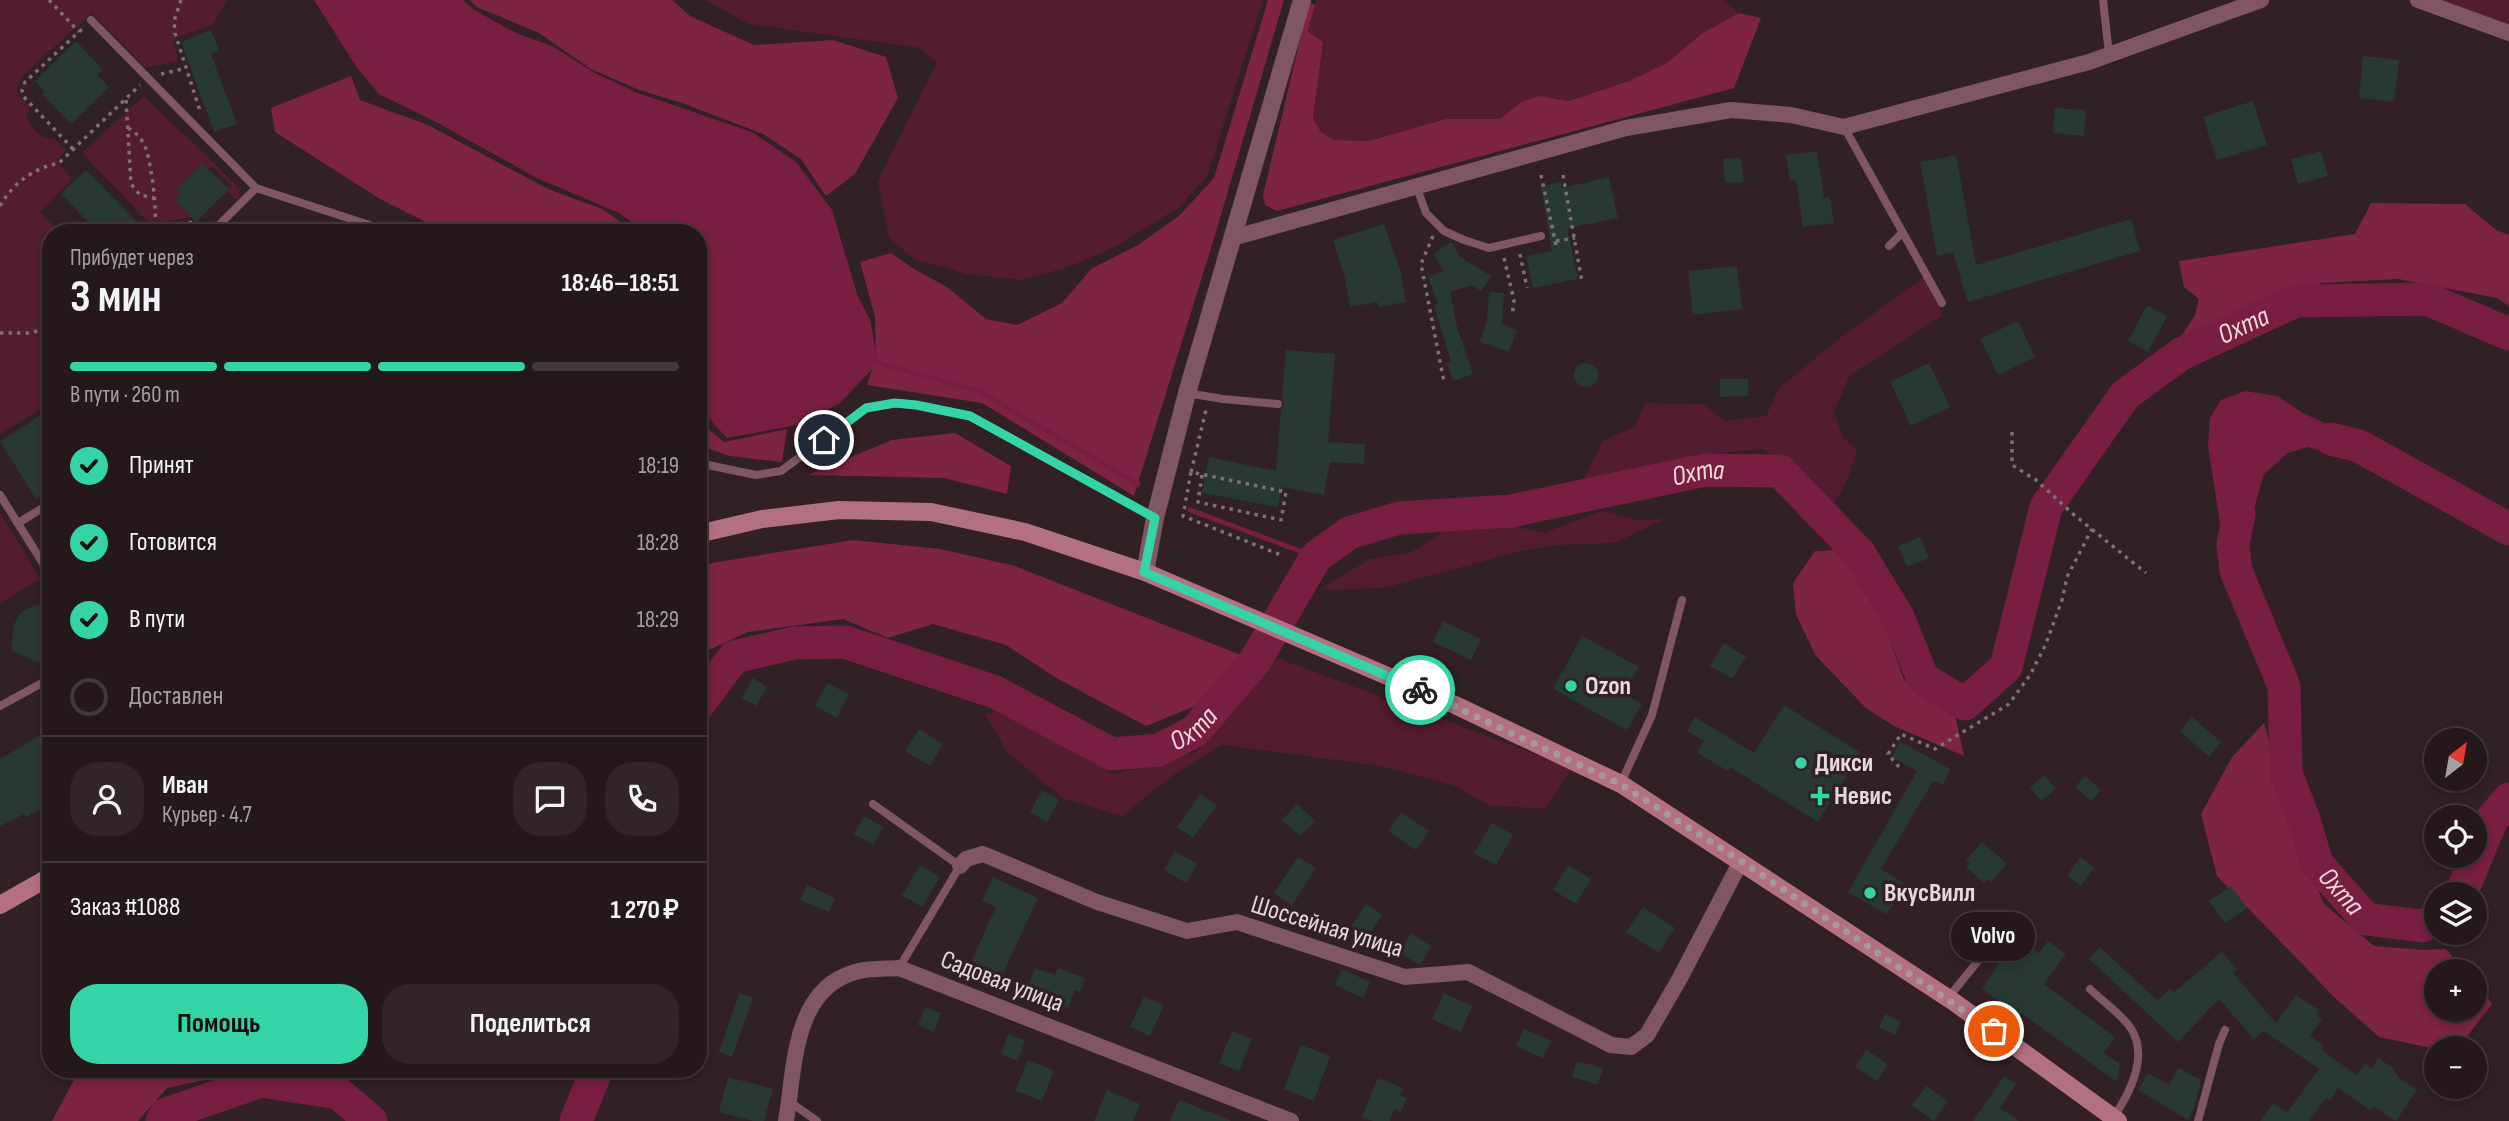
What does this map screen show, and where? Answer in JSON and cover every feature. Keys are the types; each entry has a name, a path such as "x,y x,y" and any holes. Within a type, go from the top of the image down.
{"main road":[{"path":"707,532 762,519 839,510 931,512 1025,532 1144,572 1455,705 1620,784 1948,999 2116,1119"},
{"path":"0,905 42,881"}],"street":[{"path":"1144,572 1187,393 1302,0"},
{"path":"1233,238 1626,128 1731,110 1791,115 1844,127 2109,54 2261,0"},
{"path":"2418,0 2509,33"},
{"name":"Шоссейная улица","path":"960,866 966,859 983,853 1097,902 1187,931 1237,922 1405,977 1468,972 1611,1045 1631,1047 1647,1035 1741,861"},
{"name":"Садовая улица","path":"786,1121 795,1047 804,1020 817,999 836,979 858,971 899,968 1283,1120"}],"lane":[{"path":"2103,0 2109,54"},
{"path":"91,20 256,188 366,224"},
{"path":"1844,127 1942,303"},
{"path":"1416,185 1426,213 1444,231 1464,240 1489,248 1541,236"},
{"path":"220,224 256,188"},
{"path":"1889,246 1902,233"},
{"path":"1187,393 1278,404"},
{"path":"707,465 757,475 780,471 866,408 895,403 916,405 970,416 1155,518"},
{"path":"0,495 42,562"},
{"path":"18,523 42,508"},
{"path":"1620,784 1652,715 1682,600"},
{"path":"0,706 42,683"},
{"path":"873,804 960,866 899,968"},
{"path":"1948,999 1986,951"},
{"path":"2090,989 2130,1027 2137,1043 2137,1075 2116,1119"},
{"path":"2198,1121 2218,1044 2225,1030"},
{"path":"790,1102 817,1121"}],"path":[{"path":"49,0 79,32"},
{"path":"181,0 174,21 175,33 209,139"},
{"path":"73,149 23,96 22,90 25,82 91,20"},
{"path":"0,206 9,191 22,180 45,166 59,163 148,78 186,68"},
{"path":"126,99 131,184 140,195 154,198"},
{"path":"128,128 146,146 156,210 155,224"},
{"path":"1541,174 1557,248 1546,248"},
{"path":"1563,175 1582,282"},
{"path":"181,224 200,224"},
{"path":"1438,225 1422,264 1444,382"},
{"path":"1541,236 1553,241 1575,237"},
{"path":"1520,254 1527,288"},
{"path":"1503,256 1514,300 1512,316"},
{"path":"0,333 42,330"},
{"path":"1209,397 1183,516 1281,555"},
{"path":"2012,432 2012,465 2036,480 2146,573"},
{"path":"1191,472 1286,492 1280,520 1198,502 1202,475"},
{"path":"1899,767 1888,754 1901,734 1935,749 2009,704 2030,675 2045,646 2062,600 2067,577 2092,529"}],"shaded area":[{"path":"0,0 227,0 213,25 173,39 178,61 146,68 92,13 22,76 17,86 18,95 30,107 27,115 30,125 41,136 56,140 66,150 57,160 72,179 40,212 51,224 42,224 42,408 0,434"},
{"path":"314,0 463,0 473,9 516,33 552,46 597,74 638,93 752,132 796,162 832,210 858,297 870,319 878,363 840,403 797,425 727,438 707,416 707,224 634,224 619,213 537,178 379,94 357,68"},
{"path":"470,0 672,0 690,16 754,45 833,40 886,57 898,98 855,174 826,196 801,159 763,134 682,103 639,90 591,69 539,33 477,7"},
{"path":"705,0 1263,0 1207,177 1179,207 1119,245 1069,267 1020,280 966,274 914,259 889,238 878,181 937,63 920,48 749,24"},
{"path":"1268,0 1284,0 1134,496 982,403 867,385 876,357 875,317 860,262 891,253 947,287 986,319 1017,325 1062,303 1091,269 1138,245 1179,216 1214,178"},
{"path":"1316,0 1723,0 1739,13 1701,34 1667,63 1629,81 1569,101 1556,98 1521,102 1500,119 1446,119 1369,141 1335,140 1321,132 1313,118 1323,42 1308,31"},
{"path":"2439,0 2509,0 2509,25"},
{"path":"1309,2 1315,5 1308,31 1323,42 1313,118 1321,132 1334,140 1369,141 1446,119 1500,119 1521,102 1540,96 1569,101 1629,81 1667,63 1701,34 1739,13 1761,18 1734,88 1277,211 1265,205 1263,195"},
{"path":"351,76 360,100 428,125 548,189 602,209 624,224 430,224 380,199 275,132 271,108"},
{"path":"144,96 233,182 240,190 239,198 236,200 227,191 232,186 212,166 208,169 202,164 176,189 191,217 150,224 82,153"},
{"path":"2371,203 2465,204 2496,230 2509,235 2509,306 2497,298 2398,279 2321,283 2180,338 2195,315 2199,299 2184,287 2179,261 2355,234"},
{"path":"1924,277 1943,315 1850,375 1834,411 1843,438 1857,449 1848,479 1832,507 1805,475 1763,449 1695,455 1580,485 1603,441 1635,426 1645,403 1703,404 1725,421 1766,416 1779,388 1840,338"},
{"path":"2245,391 2277,396 2303,413 2374,446 2368,464 2307,447 2288,453 2264,474 2239,560 2225,557 2208,446 2210,418 2221,400"},
{"path":"707,428 724,442 787,429 782,462 730,456 707,448"},
{"path":"955,433 1011,466 1007,494 944,478 808,475 892,440"},
{"path":"1602,511 1638,520 1665,519 1615,543 1560,545 1521,551 1384,588 1318,590 1370,559 1410,553 1448,529 1499,523 1544,533"},
{"path":"0,512 40,579 0,603"},
{"path":"853,540 940,549 1015,566 1241,655 1198,705 1146,726 1058,679 1006,645 933,624 888,638 843,619 748,632 707,651 707,565"},
{"path":"1841,550 1875,599 1904,680 1955,715 1964,756 1894,726 1866,708 1816,656 1796,615 1793,583 1815,551"},
{"path":"1277,658 1573,768 1545,809 1488,805 1455,786 1381,766 1222,745 1172,776 1122,816 1064,799 1007,752 985,714 1007,709 1115,774 1196,752"},
{"path":"2264,723 2277,770 2287,785 2295,835 2324,904 2374,946 2446,949 2455,959 2424,959 2424,1022 2478,1022 2467,1036 2424,1036 2424,1046 2379,1037 2334,997 2217,876 2201,814 2232,757"},
{"path":"2487,998 2492,1004 2487,1010"},
{"path":"213,1078 167,1088 138,1121 52,1121 74,1080"}],"building":[{"path":"211,30 219,51 211,54 237,124 214,132 181,42"},
{"path":"76,41 103,70 97,75 109,87 71,124 42,94 45,92 35,81"},
{"path":"2363,56 2399,60 2394,102 2359,98"},
{"path":"2253,101 2267,145 2217,160 2203,117"},
{"path":"2055,108 2086,110 2084,136 2053,133"},
{"path":"1817,151 1824,198 1830,197 1834,223 1803,227 1796,180 1790,181 1786,155"},
{"path":"2321,151 2328,176 2298,184 2291,159"},
{"path":"1956,155 1976,265 2131,219 2140,251 1968,302 1953,253 1937,256 1920,162"},
{"path":"1741,158 1744,182 1725,183 1723,159"},
{"path":"202,163 229,189 196,222 175,201 181,195 176,189"},
{"path":"86,170 139,224 90,224 61,194"},
{"path":"1609,177 1618,218 1569,228 1578,279 1533,288 1526,256 1552,251 1541,186 1561,182 1562,188"},
{"path":"1384,224 1401,273 1406,302 1378,307 1377,302 1350,307 1333,240"},
{"path":"1451,242 1460,257 1491,276 1481,291 1472,285 1450,292 1457,327 1473,374 1453,381 1447,364 1451,362 1434,305 1438,304 1428,277 1444,271 1433,254"},
{"path":"1737,266 1742,309 1693,315 1688,271"},
{"path":"1489,292 1504,293 1502,324 1517,330 1509,352 1480,342 1487,320"},
{"path":"2147,305 2167,316 2148,352 2128,341"},
{"path":"2018,321 2035,357 1998,375 1980,339"},
{"path":"1286,350 1335,354 1328,442 1365,444 1364,464 1330,462 1324,495 1282,487 1278,507 1202,493 1209,457 1276,471 1281,410 1284,404 1282,399"},
{"path":"1586,363 1594,367 1598,375 1594,383 1586,387 1578,383 1574,375 1578,367"},
{"path":"1929,363 1950,407 1911,426 1890,382"},
{"path":"1720,379 1748,379 1748,396 1720,397"},
{"path":"42,415 42,495 36,499 0,441"},
{"path":"1920,537 1929,558 1907,567 1898,546"},
{"path":"42,605 42,662 34,661 12,650 13,627 18,616 26,609"},
{"path":"1443,621 1481,639 1471,660 1433,642"},
{"path":"1582,636 1639,667 1624,694 1642,704 1627,730 1553,689"},
{"path":"1724,643 1746,657 1732,679 1710,666"},
{"path":"753,678 767,687 756,706 742,698"},
{"path":"827,683 849,694 837,718 815,706"},
{"name":"Дикси","path":"1784,705 1861,753 1818,822 1730,767 1728,771 1697,753 1704,741 1687,731 1695,717 1754,753"},
{"path":"2192,717 2221,742 2209,757 2180,731"},
{"path":"919,729 943,744 930,766 905,751"},
{"path":"42,734 42,808 0,826 0,759"},
{"path":"1900,741 1950,769 1943,785 1933,781 1881,869 1908,886 1886,914 1848,892 1917,771 1892,757"},
{"path":"2044,775 2056,789 2041,801 2030,787"},
{"path":"2085,776 2101,790 2091,801 2075,787"},
{"path":"1042,790 1059,800 1047,822 1030,812"},
{"path":"1200,794 1217,805 1193,838 1177,827"},
{"path":"1297,804 1315,821 1300,836 1282,820"},
{"path":"1401,812 1429,831 1416,850 1388,831"},
{"path":"864,816 883,827 873,845 854,834"},
{"path":"1492,823 1513,835 1496,865 1474,853"},
{"path":"1982,842 2007,864 1991,882 1987,879 1984,883 1966,867 1970,863 1966,860"},
{"path":"1175,851 1197,864 1186,883 1164,870"},
{"path":"1298,857 1316,868 1292,905 1274,893"},
{"path":"2080,857 2094,868 2081,886 2067,876"},
{"path":"920,865 940,877 922,907 902,895"},
{"path":"1568,865 1591,879 1576,904 1553,890"},
{"path":"993,877 1038,898 1002,976 971,962 996,907 982,901"},
{"path":"807,885 835,898 829,912 800,900"},
{"path":"2231,886 2247,908 2225,923 2209,901"},
{"path":"1366,904 1382,915 1365,941 1349,930"},
{"path":"1643,907 1675,928 1659,953 1626,932"},
{"path":"1411,933 1431,946 1420,965 1399,953"},
{"path":"2016,937 2039,953 2048,941 2066,954 2044,984 2115,1037 2104,1053 2120,1064 2117,1082 2021,1013 2019,1016 1982,989"},
{"path":"2100,947 2158,1001 2170,988 2174,992 2222,952 2237,969 2233,973 2276,1023 2296,995 2319,1010 2316,1015 2322,1019 2310,1036 2324,1046 2321,1050 2357,1075 2365,1064 2372,1069 2378,1058 2417,1090 2396,1121 2373,1106 2370,1110 2338,1088 2330,1101 2326,1098 2309,1121 2260,1121 2273,1103 2287,1113 2319,1069 2264,1031 2254,1039 2219,999 2178,1042 2089,959"},
{"path":"1035,968 1055,975 1058,968 1085,978 1080,992 1075,990 1068,1008 1026,992"},
{"path":"1342,969 1370,982 1363,998 1335,985"},
{"path":"739,993 753,998 732,1057 719,1052"},
{"path":"1444,993 1472,1006 1461,1032 1432,1019"},
{"path":"1144,996 1164,1005 1150,1036 1130,1027"},
{"path":"925,1007 941,1013 934,1032 918,1025"},
{"path":"1885,1014 1901,1022 1895,1035 1879,1027"},
{"path":"1524,1029 1551,1041 1543,1058 1516,1046"},
{"path":"1232,1031 1252,1039 1239,1071 1219,1063"},
{"path":"1008,1034 1025,1040 1018,1061 1001,1054"},
{"path":"1301,1045 1330,1056 1314,1101 1284,1089"},
{"path":"1866,1050 1888,1064 1877,1081 1855,1067"},
{"path":"1027,1060 1054,1070 1042,1101 1016,1091"},
{"path":"1577,1061 1603,1068 1598,1085 1572,1077"},
{"path":"2178,1068 2201,1080 2194,1109 2188,1120 2138,1090 2148,1073 2169,1085"},
{"path":"2004,1076 2016,1084 2000,1108 2019,1121 1973,1121"},
{"path":"728,1077 773,1089 764,1121 753,1121 719,1112"},
{"path":"1378,1078 1403,1088 1400,1096 1407,1098 1401,1112 1394,1109 1390,1121 1373,1121 1362,1117"},
{"path":"1926,1086 1948,1101 1934,1121 1912,1106"},
{"path":"1107,1090 1140,1104 1133,1121 1094,1121"},
{"path":"1179,1100 1230,1120 1230,1121 1170,1121"}],"waterway":[{"name":"Охта","path":"707,693 734,657 794,643 845,642 995,692 1112,754 1159,750 1195,731 1255,661 1316,557 1349,533 1399,518 1511,511 1705,470 1780,471 1859,553 1898,617 1923,679 1965,704 2006,667 2046,507 2125,395 2181,354 2296,301 2427,299 2509,334"},
{"path":"878,363 979,391 1138,484"},
{"name":"Охта","path":"2331,439 2359,446 2509,529"},
{"path":"1190,510 1316,557"},
{"name":"Охта","path":"2239,514 2233,544 2236,571 2284,686 2286,773 2317,864 2366,919 2424,925"},
{"name":"Охта","path":"2466,882 2492,819 2509,799"},
{"name":"Охта","path":"576,1121 593,1078"},
{"name":"Охта","path":"162,1121 166,1114 261,1081 338,1093 371,1121"}],"way so far":[{"path":"1420,690 1620,784 1741,861 1994,1031"}],"place":[{"name":"Ozon","path":"1571,686"},
{"name":"Дикси","path":"1801,763"},
{"name":"Невис","path":"1820,796"},
{"name":"ВкусВилл","path":"1870,893"},
{"name":"Volvo","path":"1994,1031"}],"route":[{"path":"824,440 866,408 895,403 970,416 1155,518 1144,572 1420,690"}]}
